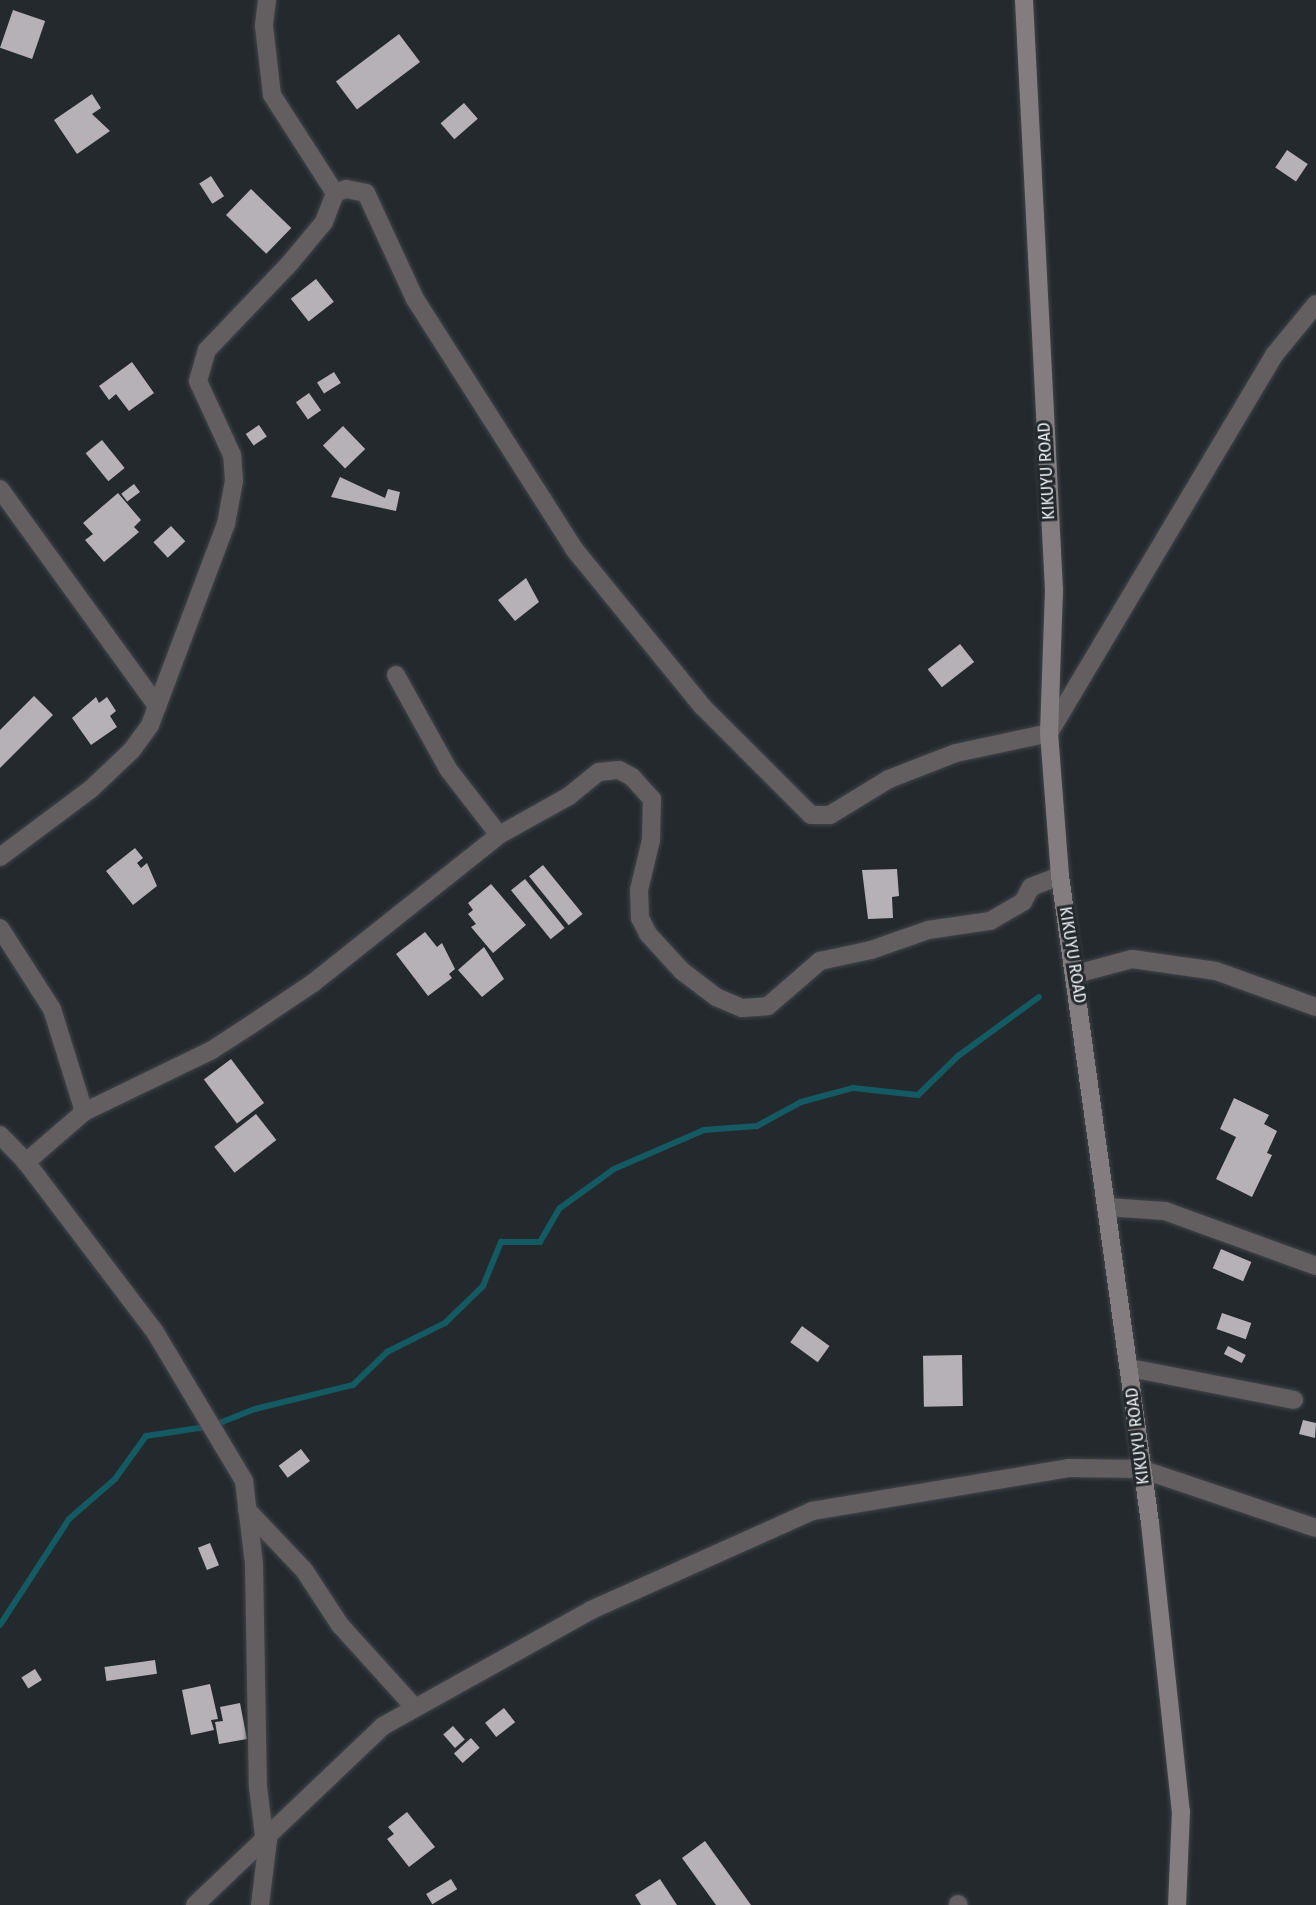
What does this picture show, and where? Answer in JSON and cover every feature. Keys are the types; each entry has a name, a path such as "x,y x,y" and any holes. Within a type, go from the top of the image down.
{"main road":[{"name":"KIKUYU ROAD","path":"1023,0 1054,590 1049,733 1060,876 1076,974 1130,1368 1181,1811 1177,1905"}],"street":[{"path":"267,0 264,26 272,95 335,193"},
{"path":"0,857 92,789 132,750 157,706 226,524 234,481 232,455 198,381 207,350 311,238 324,222 335,193 346,189 366,193 415,299 574,549 702,706 811,815 830,815 889,779 956,753 1049,733 1275,354 1316,304"},
{"path":"0,489 157,706"},
{"path":"396,675 448,769 499,835"},
{"path":"26,1161 84,1112 212,1050 291,998 499,835 569,796 599,771 619,770 632,777 652,799 651,840 639,890 640,918 648,934 682,971 716,997 742,1008 768,1006 820,961 871,950 928,930 990,921 1023,902 1031,886 1060,876"},
{"path":"0,928 52,1009 84,1112"},
{"path":"1076,974 1132,959 1216,971 1316,1007"},
{"path":"0,1135 26,1161 154,1332 244,1481 254,1564 258,1787 267,1834 260,1905"},
{"path":"1107,1207 1165,1211 1316,1266"},
{"path":"1130,1368 1294,1400"},
{"path":"195,1905 383,1726 591,1610 812,1511 1068,1468 1141,1469 1316,1528"},
{"path":"248,1510 304,1570 340,1625 414,1707"}],"building":[{"path":"13,10 45,21 32,59 0,48"},
{"path":"399,34 420,62 357,109 336,82"},
{"path":"92,94 101,108 92,114 110,131 77,154 54,120"},
{"path":"464,103 478,119 454,139 441,123"},
{"path":"1287,150 1308,164 1296,181 1275,167"},
{"path":"211,176 224,196 212,204 199,184"},
{"path":"251,189 291,228 266,254 226,215"},
{"path":"316,279 334,302 309,322 291,299"},
{"path":"132,362 154,393 129,411 116,394 109,400 99,386"},
{"path":"334,372 341,383 324,394 317,383"},
{"path":"309,393 321,410 308,419 296,402"},
{"path":"259,425 267,437 254,446 246,434"},
{"path":"343,426 365,449 345,468 323,445"},
{"path":"102,440 125,468 108,481 86,453"},
{"path":"340,477 385,498 388,489 400,492 396,511 331,497"},
{"path":"134,484 140,492 127,502 121,494"},
{"path":"118,493 141,520 134,527 139,532 104,562 85,540 93,534 83,523"},
{"path":"171,526 185,541 168,558 153,542"},
{"path":"526,578 539,602 515,621 498,600"},
{"path":"960,644 974,662 942,687 928,669"},
{"path":"34,696 53,715 0,768 0,730"},
{"path":"96,697 99,703 107,697 116,711 110,716 117,727 91,745 72,718"},
{"path":"135,848 143,858 137,863 141,868 147,863 157,886 133,905 106,871"},
{"path":"543,865 583,914 569,925 529,876"},
{"path":"897,869 899,896 892,897 893,918 868,919 862,870"},
{"path":"525,879 565,928 551,939 511,890"},
{"path":"491,884 526,925 493,953 471,927 476,924 468,914 473,910 468,903"},
{"path":"425,932 437,947 442,943 455,969 449,974 452,978 428,996 396,954"},
{"path":"484,947 504,979 482,997 458,970"},
{"path":"231,1059 264,1103 237,1123 204,1079"},
{"path":"1234,1098 1269,1115 1264,1124 1277,1131 1267,1153 1272,1155 1252,1197 1216,1179 1236,1137 1220,1129"},
{"path":"256,1114 276,1140 235,1173 214,1147"},
{"path":"1221,1249 1251,1262 1243,1281 1213,1268"},
{"path":"1222,1313 1251,1323 1246,1339 1216,1329"},
{"path":"802,1326 830,1346 818,1362 790,1342"},
{"path":"1228,1346 1246,1355 1242,1363 1224,1354"},
{"path":"962,1355 963,1406 924,1407 923,1356"},
{"path":"1303,1420 1316,1423 1315,1438 1299,1434"},
{"path":"301,1449 310,1461 288,1478 279,1466"},
{"path":"210,1543 219,1565 207,1570 198,1548"},
{"path":"155,1660 157,1674 106,1681 104,1667"},
{"path":"35,1669 42,1680 28,1689 21,1677"},
{"path":"210,1684 218,1719 211,1720 214,1730 191,1735 182,1690"},
{"path":"240,1703 247,1739 219,1744 215,1722 223,1721 220,1707"},
{"path":"504,1708 515,1722 496,1737 485,1723"},
{"path":"453,1726 465,1740 455,1748 443,1735"},
{"path":"471,1738 480,1748 463,1763 454,1753"},
{"path":"407,1812 435,1847 409,1867 387,1839 394,1834 388,1827"},
{"path":"705,1841 751,1905 716,1905 682,1858"},
{"path":"451,1879 457,1889 432,1904 426,1894"},
{"path":"660,1879 677,1905 641,1905 635,1895"}],"waterway":[{"path":"0,1625 69,1519 115,1479 146,1436 212,1426 255,1409 353,1385 387,1352 445,1323 483,1286 501,1242 540,1242 560,1208 614,1169 704,1130 757,1126 801,1102 853,1088 918,1095 958,1056 1039,997"}]}
